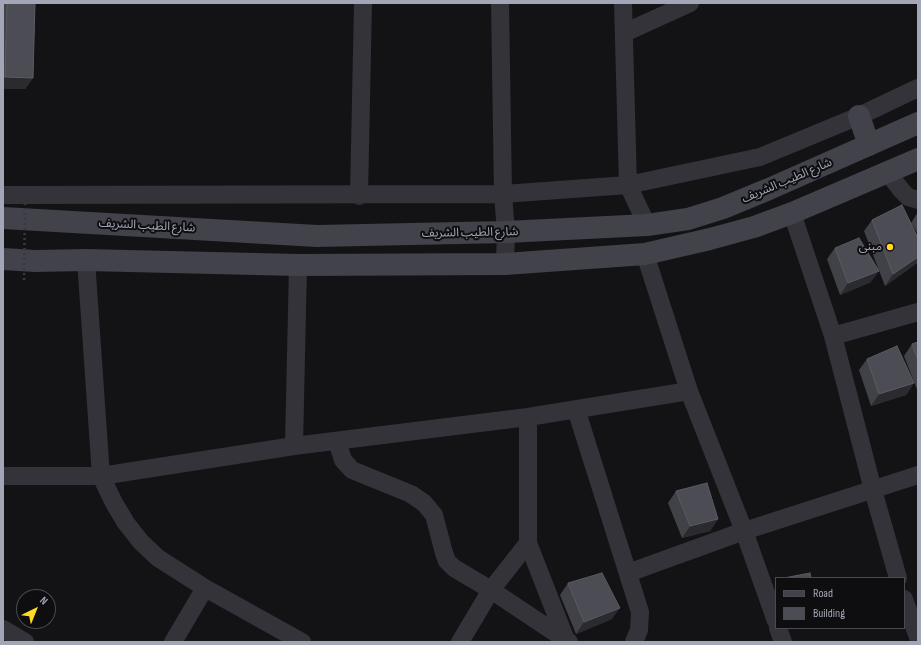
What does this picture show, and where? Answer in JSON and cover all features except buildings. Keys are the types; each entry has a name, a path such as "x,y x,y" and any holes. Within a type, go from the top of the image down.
{"main road":[{"path":"858,116 869,145"},
{"name":"شارع الطيب الشريف","path":"3,218 317,236 506,232 647,225 688,219 723,208 769,190 918,123"},
{"path":"3,259 35,261 86,260 298,265 505,264 645,254 754,227 792,213 918,159"}],"street":[{"path":"359,196 363,3"},
{"path":"500,3 503,194 506,232 505,264"},
{"path":"623,3 628,184 647,225"},
{"path":"624,33 690,3"},
{"path":"3,195 359,196 503,194 628,184 760,157 858,116 918,88"},
{"path":"887,172 908,197 918,200"},
{"path":"792,213 833,336 873,490 898,577"},
{"path":"645,254 689,391 744,531 775,619"},
{"path":"86,260 101,476 126,523 141,542 158,558 205,588 302,642"},
{"path":"294,446 298,265"},
{"path":"833,336 918,312"},
{"path":"3,476 101,476 294,446 528,417 576,408 689,391"},
{"path":"576,408 640,612 639,630 634,642"},
{"path":"528,417 528,543 568,641"},
{"path":"337,441 343,460 352,470 411,494 424,503 434,515 447,561 460,572 492,590 568,641"},
{"path":"628,573 744,531 918,475"},
{"path":"460,642 492,590 528,543"},
{"path":"173,642 205,588"},
{"path":"905,602 918,638"},
{"path":"3,629 25,642"},
{"path":"778,629 783,642"}],"path":[{"path":"24,280 25,204"}],"place":[{"name":"مبنى","path":"890,247"}]}
